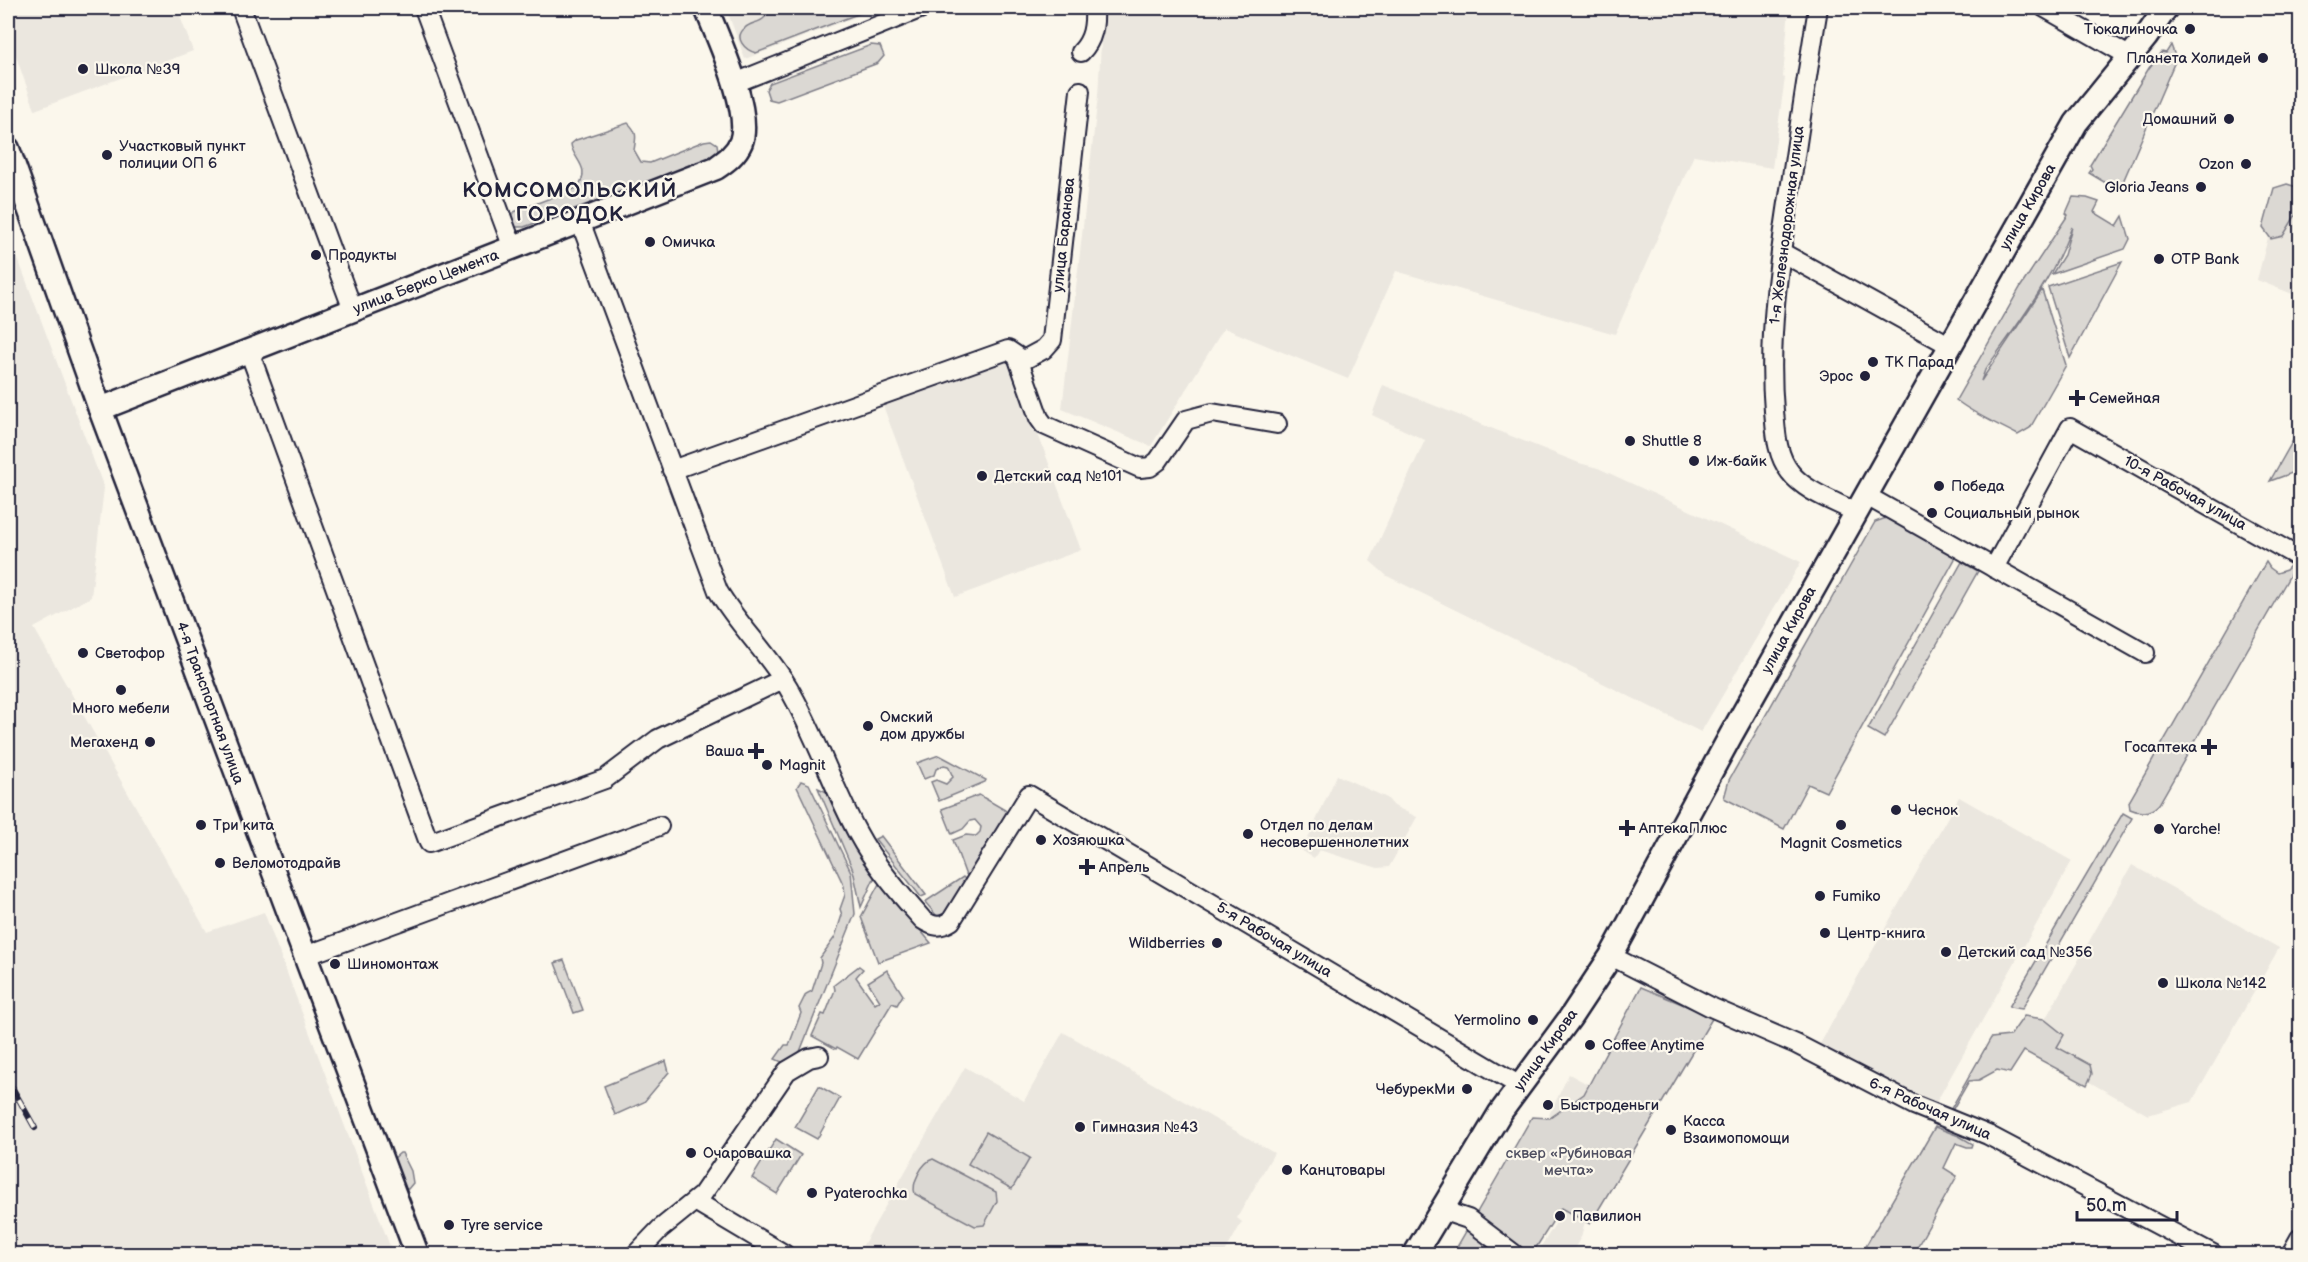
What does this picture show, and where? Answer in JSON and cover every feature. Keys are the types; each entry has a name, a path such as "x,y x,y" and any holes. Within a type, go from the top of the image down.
{"main road":[{"path":"706,8 735,83"},
{"name":"улица Кирова","path":"1415,1254 1488,1132 1570,1018 1611,956 1731,735 2076,123 2166,8"},
{"name":"улица Берко Цемента","path":"100,409 716,168 730,159 741,141 743,120 735,83"},
{"name":"4-я Транспортная улица","path":"8,149 100,409 417,1254"}],"street":[{"path":"241,8 353,310"},
{"path":"424,8 513,248"},
{"path":"735,83 922,8"},
{"path":"1081,52 1091,40 1094,8"},
{"name":"1-я Железнодорожная улица","path":"1818,8 1774,309 1771,377 1777,444 1790,472 1802,483 1860,504 1994,568 2145,652"},
{"path":"2045,8 2130,56"},
{"name":"улица Баранова","path":"1020,362 1044,349 1052,340 1080,91"},
{"path":"249,351 429,843 605,779 658,739 783,679 761,647 731,613 718,591 580,221"},
{"path":"1781,252 1949,345"},
{"path":"672,470 1008,350 1017,356 1020,362 1039,418 1044,424 1140,468 1150,467 1158,461 1186,420 1212,413 1277,424"},
{"name":"10-я Рабочая улица","path":"1994,568 2070,428 2301,558"},
{"name":"5-я Рабочая улица","path":"783,679 858,834 882,870 924,920 932,926 938,927 951,921 1029,795 1520,1086"},
{"path":"305,956 659,826"},
{"name":"6-я Рабочая улица","path":"1611,956 1713,1008 1796,1044 1914,1105 1988,1135 2213,1254"},
{"path":"636,1254 660,1229 702,1195 787,1071 808,1058 819,1056"},
{"path":"695,1201 784,1254"},
{"path":"1441,1209 1468,1220 1514,1254"},
{"path":"2292,1254 2301,1238"}],"shaded area":[{"name":"Школа №39","path":"8,8 177,8 193,51 35,110 8,34"},
{"path":"726,8 879,8 745,59"},
{"path":"1103,8 1789,8 1783,77 1785,78 1772,168 1694,155 1615,334 1396,271 1348,379 1224,328 1151,446 1062,409 1098,96"},
{"path":"2300,174 2300,297 2257,280 2271,226"},
{"path":"8,232 104,488 91,597 34,628 207,932 264,912 393,1254 8,1254"},
{"name":"Детский сад №101","path":"1009,356 1081,550 955,597 882,403"},
{"path":"1383,385 1579,463 1598,468 1801,562 1701,732 1387,576 1370,561 1425,440 1372,415"},
{"path":"1337,775 1387,798 1394,806 1417,817 1389,867 1378,868 1319,850 1314,858 1302,851"},
{"name":"Детский сад №356","path":"1959,797 2072,861 1933,1108 1820,1044"},
{"name":"Школа №142","path":"2132,865 2279,948 2192,1102 2148,1115 2029,1048"},
{"name":"Гимназия №43","path":"1063,1032 1274,1153 1237,1218 1242,1222 1224,1254 858,1254 965,1067 1024,1101"},
{"path":"1569,1074 1593,1087 1589,1206 1581,1237 1571,1254 1536,1254 1561,1215 1565,1129 1549,1115"}],"green space":[{"path":"773,8 873,8 756,53 742,43 740,36 747,26 763,19"},
{"path":"871,45 880,46 884,56 878,63 777,101 769,99 766,90 770,83"},
{"path":"2171,45 2176,59 2119,191 2089,173 2092,169 2090,165 2149,68 2162,52 2166,53"},
{"path":"628,123 635,132 634,150 641,162 650,163 711,140 717,144 718,151 713,159 524,227 515,227 509,217 514,212 577,188 583,174 571,144 576,140"},
{"path":"2287,184 2300,188 2300,208 2283,236 2271,239 2263,228 2274,188"},
{"path":"2073,197 2099,202 2094,212 2117,226 2123,216 2130,239 2125,249 2052,274 2064,255 2072,227 2055,265 2022,319 1985,370 1981,381 2042,290 2066,365 2030,428 2018,435 1978,415 1956,400 2021,286 2068,215 2066,213"},
{"path":"2122,262 2070,358 2048,287"},
{"path":"2300,428 2300,470 2270,481"},
{"path":"1886,518 1956,557 1826,792 1808,784 1784,829 1724,798 1729,780 1875,522"},
{"path":"1962,562 1978,571 1884,738 1868,729"},
{"path":"2266,562 2277,573 2290,566 2294,568 2159,804 2146,812 2130,809 2129,802"},
{"path":"939,755 986,780 985,782 939,801 931,782 936,780 946,784 953,777 948,766 944,765 936,769 934,775 924,779 917,763"},
{"path":"801,781 809,784 851,872 855,914 799,1054 784,1063 775,1059 785,1045 789,1045 801,1013 799,1008 806,994 812,991 821,963 820,958 835,937 845,895 844,886 797,787"},
{"path":"818,788 829,793 844,827 875,876 861,907 853,870"},
{"path":"979,795 1005,810 1009,817 973,881 965,873 953,840 966,835 976,836 981,827 975,820 970,821 963,829 952,834 942,809"},
{"path":"2123,813 2132,818 2022,1009 2009,1007"},
{"path":"881,836 926,895 921,897 875,839"},
{"path":"963,877 970,884 943,918 936,915 925,902"},
{"path":"880,882 931,943 878,962 861,917"},
{"path":"564,960 583,1010 574,1013 555,963"},
{"path":"859,966 863,969 856,977 875,1004 880,1001 868,982 887,970 903,995 897,1005 892,1003 858,1059 812,1036 822,1014 825,1015 835,990 834,985"},
{"name":"сквер «Рубиновая мечта»","path":"1641,987 1713,1017 1590,1224 1561,1208 1532,1254 1453,1254 1532,1117 1550,1118 1584,1094"},
{"path":"2024,1016 2044,1019 2064,1035 2057,1047 2090,1065 2092,1074 2087,1085 2024,1051 2010,1073 1997,1070 1979,1080 1969,1081 1948,1114 1991,1038 2010,1036"},
{"path":"666,1061 669,1072 644,1102 615,1115 604,1086"},
{"path":"819,1086 840,1098 817,1139 795,1127"},
{"path":"1935,1127 1973,1144 1972,1147 1967,1147 1956,1143 1944,1168 1957,1176 1913,1254 1861,1254"},
{"path":"986,1132 1030,1158 1012,1189 968,1164"},
{"path":"776,1139 801,1155 777,1194 752,1178"},
{"path":"400,1153 411,1171 413,1183 408,1189 404,1189 392,1160"},
{"path":"933,1159 996,1192 997,1201 984,1225 975,1226 915,1194 918,1174 925,1164"}],"railway":[{"path":"8,1080 35,1128"}],"place":[{"name":"Тюкалиночка","path":"2190,29"},
{"name":"Планета Холидей","path":"2263,58"},
{"name":"Школа №39","path":"83,69"},
{"name":"Домашний","path":"2229,119"},
{"name":"Участковый пункт полиции ОП 6","path":"107,155"},
{"name":"Ozon","path":"2246,164"},
{"name":"Gloria Jeans","path":"2201,187"},
{"name":"Омичка","path":"650,242"},
{"name":"Продукты","path":"316,255"},
{"name":"OTP Bank","path":"2159,259"},
{"name":"ТК Парад","path":"1873,362"},
{"name":"Эрос","path":"1865,376"},
{"name":"Семейная","path":"2077,398"},
{"name":"Shuttle 8","path":"1630,441"},
{"name":"Иж-байк","path":"1694,461"},
{"name":"Детский сад №101","path":"982,476"},
{"name":"Победа","path":"1939,486"},
{"name":"Социальный рынок","path":"1932,513"},
{"name":"Светофор","path":"83,653"},
{"name":"Много мебели","path":"121,690"},
{"name":"Омский дом дружбы","path":"868,726"},
{"name":"Мегахенд","path":"150,742"},
{"name":"Госаптека","path":"2209,747"},
{"name":"Ваша","path":"756,751"},
{"name":"Magnit","path":"767,765"},
{"name":"Чеснок","path":"1896,810"},
{"name":"Три кита","path":"201,825"},
{"name":"Magnit Cosmetics","path":"1841,825"},
{"name":"АптекаПлюс","path":"1627,828"},
{"name":"Yarche!","path":"2159,829"},
{"name":"Отдел по делам несовершеннолетних","path":"1248,834"},
{"name":"Хозяюшка","path":"1041,840"},
{"name":"Веломотодрайв","path":"220,863"},
{"name":"Апрель","path":"1087,867"},
{"name":"Fumiko","path":"1820,896"},
{"name":"Центр-книга","path":"1825,933"},
{"name":"Wildberries","path":"1217,943"},
{"name":"Детский сад №356","path":"1946,952"},
{"name":"Шиномонтаж","path":"335,964"},
{"name":"Школа №142","path":"2163,983"},
{"name":"Yermolino","path":"1533,1020"},
{"name":"Coffee Anytime","path":"1590,1045"},
{"name":"ЧебурекМи","path":"1467,1089"},
{"name":"Быстроденьги","path":"1548,1105"},
{"name":"Гимназия №43","path":"1080,1127"},
{"name":"Касса Взаимопомощи","path":"1671,1130"},
{"name":"Очаровашка","path":"691,1153"},
{"name":"Канцтовары","path":"1287,1170"},
{"name":"Pyaterochka","path":"812,1193"},
{"name":"Павилион","path":"1560,1216"},
{"name":"Tyre service","path":"449,1225"}],"district":[{"name":"КОМСОМОЛЬСКИЙ ГОРОДОК","path":"570,202"}]}
